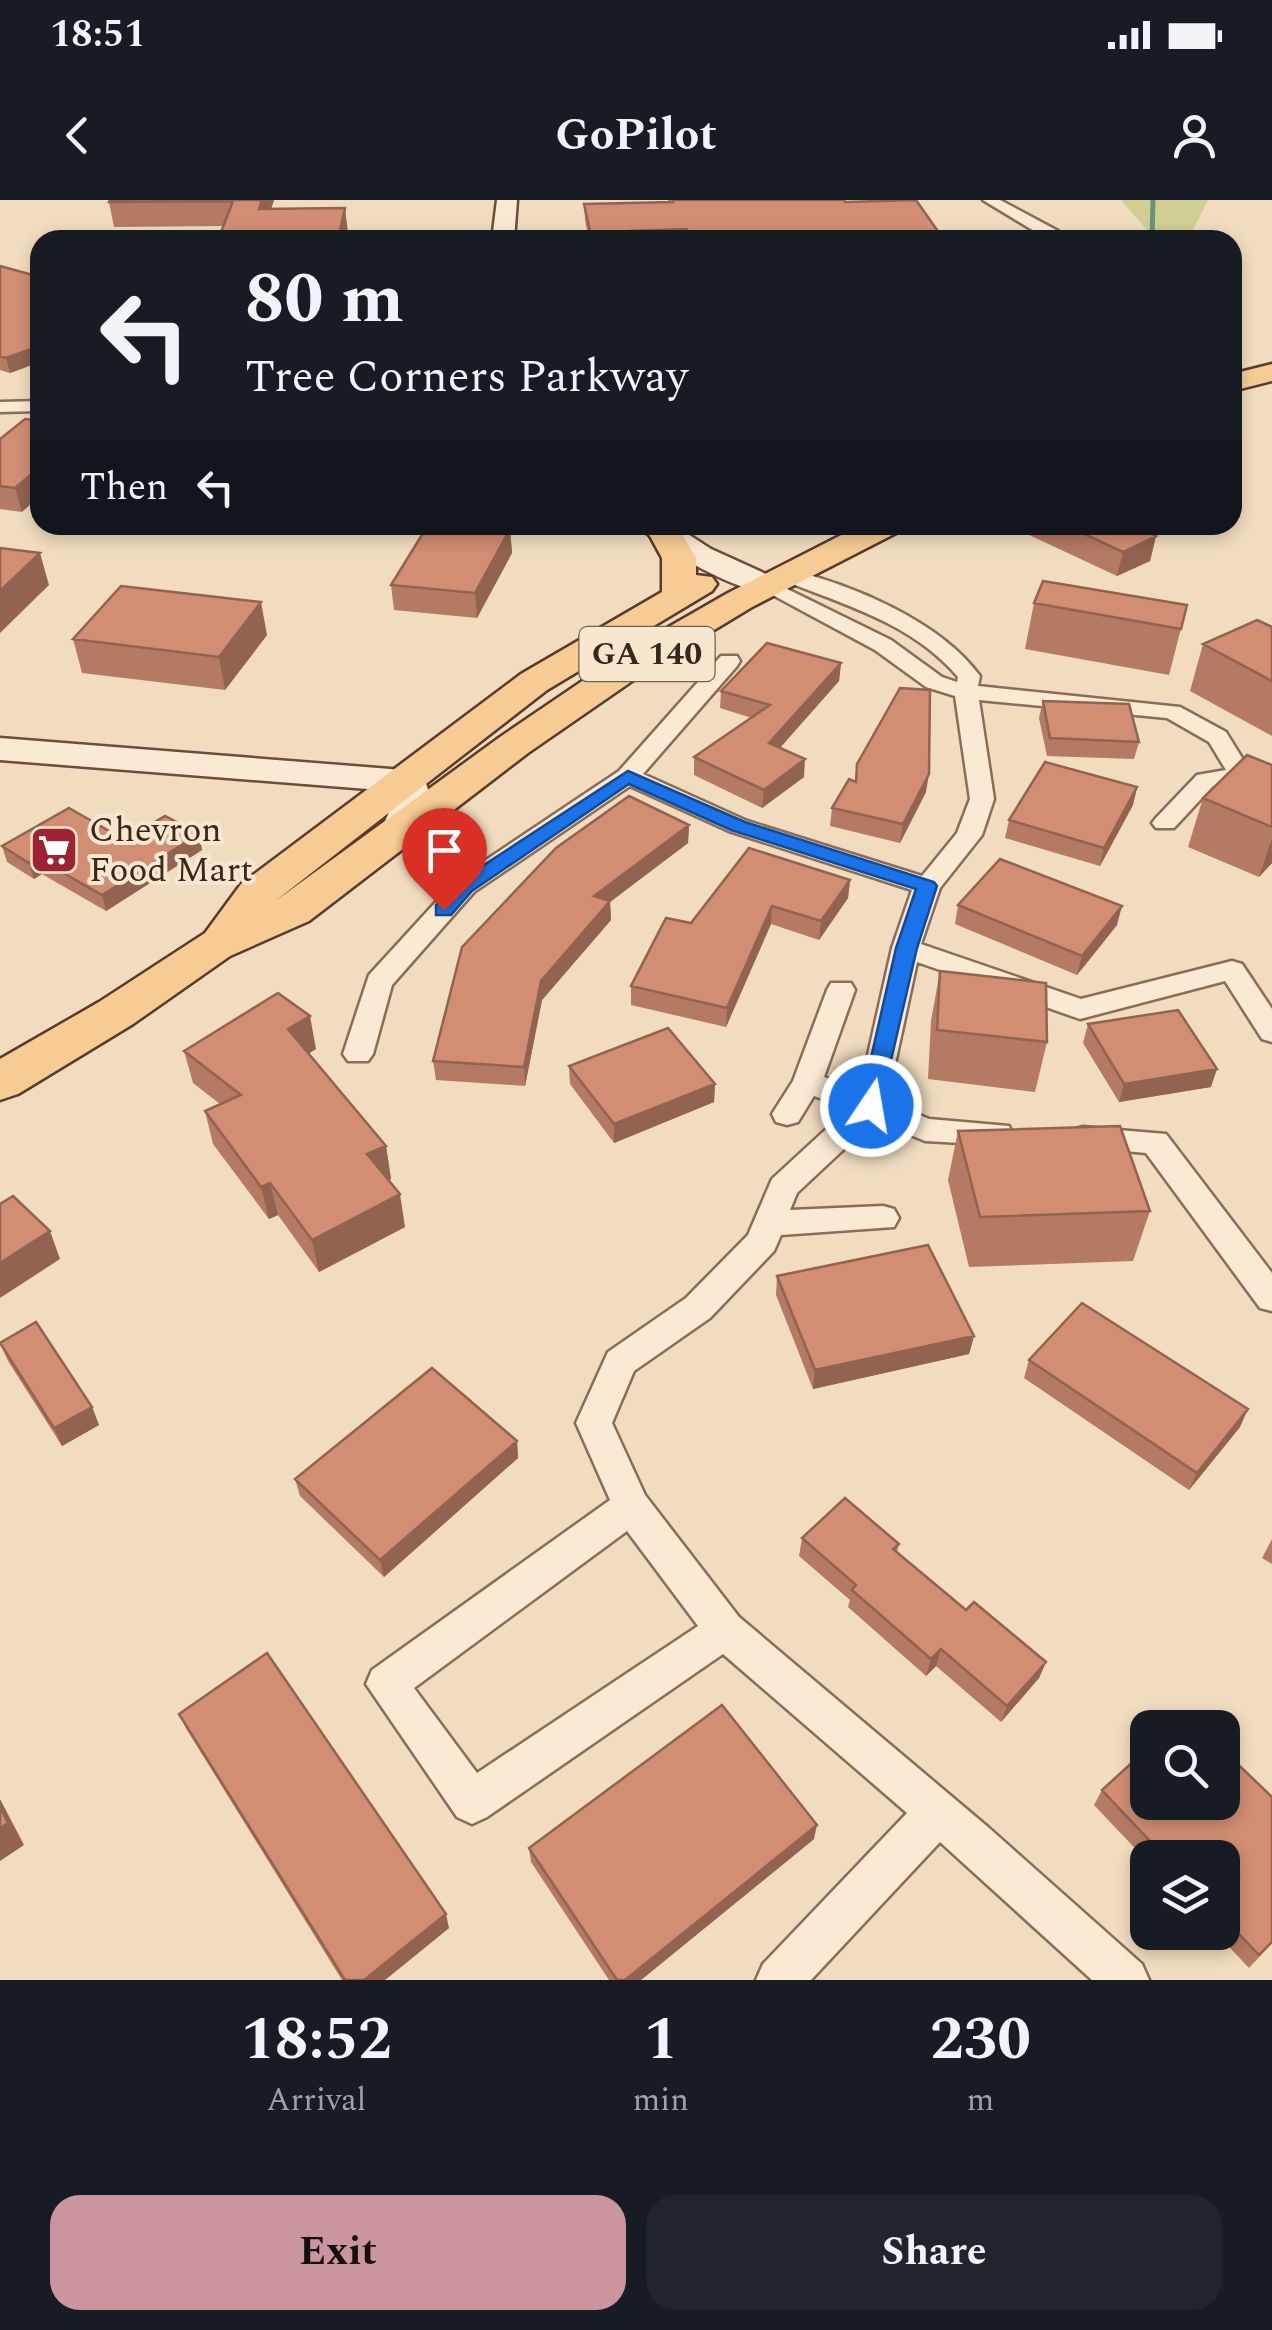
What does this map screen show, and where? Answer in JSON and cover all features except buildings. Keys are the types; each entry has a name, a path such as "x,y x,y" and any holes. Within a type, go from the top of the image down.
{"main road":[{"path":"1242,380 1272,372"},
{"path":"672,535 679,558 680,596"},
{"name":"GA 140","path":"214,946 257,894 534,682 680,596 856,535"},
{"name":"GA 140","path":"0,1082 116,1013 214,946 293,911 759,567"}],"street":[{"path":"504,230 507,200"},
{"path":"990,200 1046,230"},
{"path":"0,407 30,406"},
{"path":"684,535 759,567 886,610 924,629 952,653 969,676 966,692 982,799 969,835 927,886 906,948 871,1106 784,1187 762,1242 698,1308 620,1362 594,1424 631,1506 725,1630 1126,1980"},
{"path":"759,567 934,682 966,692 1172,712 1218,737 1242,776"},
{"path":"883,645 924,629"},
{"path":"358,1054 379,982 465,886 628,776 729,660"},
{"path":"0,749 99,760 403,780 412,788 413,799 400,830"},
{"path":"324,774 346,796 344,827"},
{"path":"628,776 738,826 927,886"},
{"path":"1165,823 1206,780 1242,776 1272,787"},
{"path":"906,948 1080,1009 1232,970 1272,1032"},
{"path":"787,1114 807,1082 841,990"},
{"path":"807,1082 924,1130 1156,1142 1272,1298"},
{"path":"770,1222 883,1218"},
{"path":"631,1506 386,1684 472,1802 725,1630"},
{"path":"779,1980 937,1813"}],"green space":[{"path":"1121,200 1208,200 1193,230 1147,230"}],"waterway":[{"path":"1152,230 1153,200"}],"place":[{"name":"Chevron Food Mart","path":"54,850"}],"route":[{"path":"444,910 465,886 628,776 738,826 927,886 906,948 871,1106"}]}
